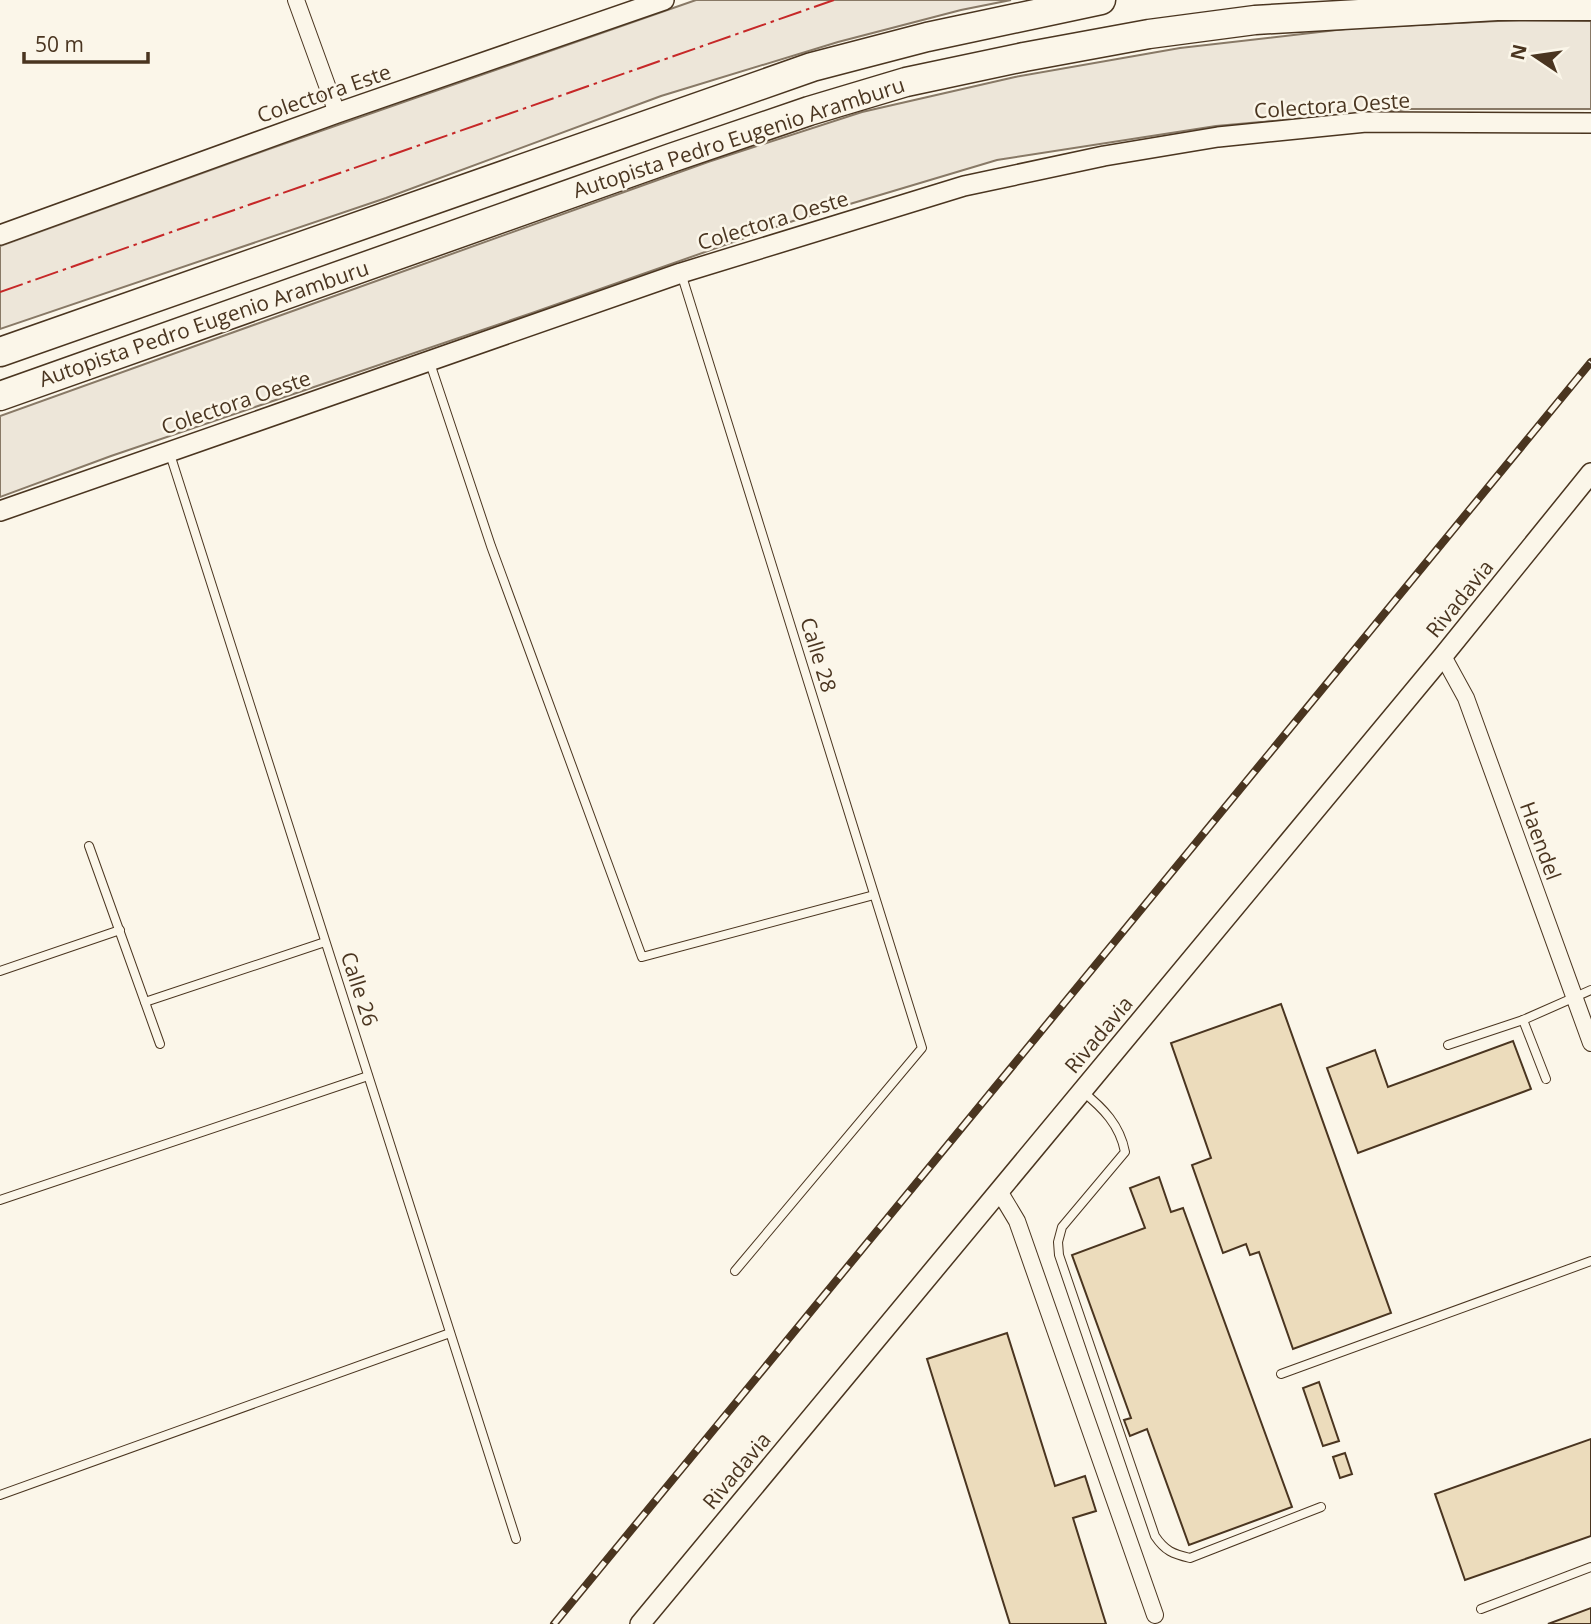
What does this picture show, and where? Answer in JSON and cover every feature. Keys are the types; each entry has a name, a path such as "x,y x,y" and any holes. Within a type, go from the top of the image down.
{"highway":[{"name":"Autopista Pedro Eugenio Aramburu","path":"0,352 812,67 927,37 1101,0"},
{"name":"Autopista Pedro Eugenio Aramburu","path":"0,396 696,149 906,82 1149,34 1255,20 1483,7 1591,6"}],"street":[{"path":"296,0 337,113"},
{"name":"Colectora Este","path":"0,235 337,113 664,0"},
{"name":"Colectora Oeste","path":"0,511 681,273 964,186 1104,156 1218,137 1366,122 1591,123"},
{"name":"Rivadavia","path":"640,1624 1443,656 1591,473"},
{"name":"Haendel","path":"1443,656 1466,698 1591,1043"},
{"path":"999,1191 1017,1221 1158,1620"}],"lane":[{"name":"Calle 28","path":"681,273 922,1048 735,1271"},
{"path":"429,360 491,547 642,957 874,895"},
{"name":"Calle 26","path":"169,451 516,1539"},
{"path":"89,846 160,1044"},
{"path":"0,971 120,930"},
{"path":"145,1002 326,942"},
{"path":"1448,1045 1523,1020 1591,990"},
{"path":"1523,1020 1546,1079"},
{"path":"0,1200 368,1076"},
{"path":"1082,1091 1112,1119 1122,1138 1125,1152 1062,1227 1058,1242 1059,1255 1155,1536 1163,1549 1173,1555 1190,1558 1321,1507"},
{"path":"1281,1374 1591,1261"},
{"path":"0,1494 450,1333"},
{"path":"1481,1609 1591,1567"}],"shaded area":[{"path":"696,0 1011,0 838,42 661,96 386,198 0,329 0,246"},
{"path":"1519,20 1591,21 1591,109 1410,109 1216,126 997,160 793,221 111,456 0,497 0,416 708,162 862,112 1015,77 1180,48 1354,28"}],"building":[{"path":"1281,1004 1391,1313 1293,1349 1259,1252 1250,1255 1246,1244 1223,1253 1192,1165 1211,1158 1171,1043"},
{"path":"1513,1041 1531,1089 1358,1153 1327,1068 1375,1050 1388,1087"},
{"path":"1159,1177 1171,1212 1183,1208 1292,1507 1189,1545 1147,1429 1130,1436 1124,1420 1131,1418 1072,1255 1145,1228 1130,1188"},
{"path":"1007,1333 1055,1486 1085,1476 1096,1511 1073,1518 1106,1624 1010,1624 927,1359"},
{"path":"1319,1382 1339,1441 1323,1446 1303,1388"},
{"path":"1591,1439 1591,1536 1465,1580 1435,1494"},
{"path":"1345,1453 1352,1474 1340,1478 1333,1457"},
{"path":"1591,1608 1591,1624 1548,1624"}],"railway":[{"path":"554,1624 1591,362"}],"power":[{"path":"0,292 834,0"}]}
